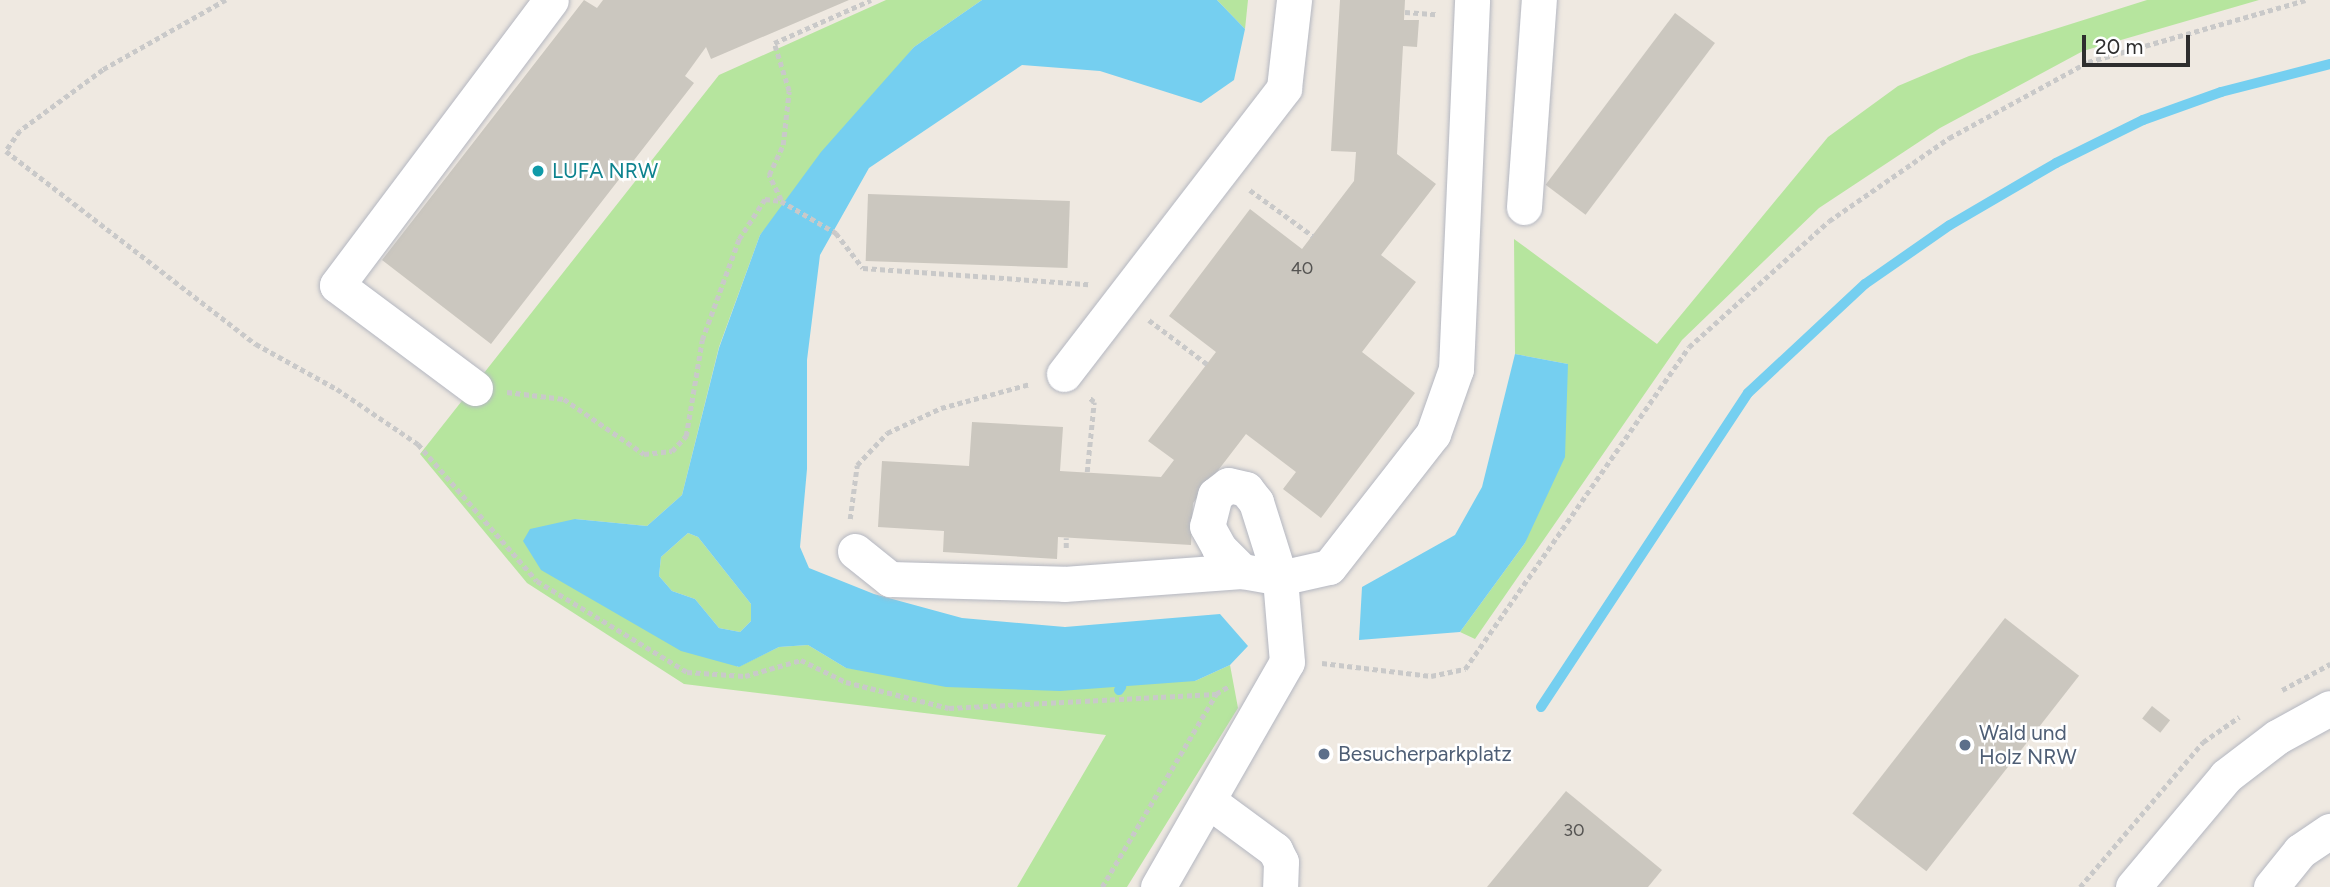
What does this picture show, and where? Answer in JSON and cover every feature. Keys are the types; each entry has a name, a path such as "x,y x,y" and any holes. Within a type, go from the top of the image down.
{"street":[{"path":"475,388 337,285 551,0"},
{"path":"1064,374 1283,88 1294,0"},
{"path":"855,551 890,579 1064,584 1242,570 1280,578 1329,567 1433,434 1456,369 1472,0"},
{"path":"1524,206 1539,0"},
{"path":"1158,887 1210,802 1287,662 1280,578 1256,502 1245,489 1228,485 1215,495 1207,526 1219,548 1242,570"},
{"path":"2133,887 2227,776 2277,737 2330,708"},
{"path":"1210,802 1275,850 1281,862 1280,887"},
{"path":"2271,887 2300,851 2330,831"}],"path":[{"path":"226,0 103,70 20,131 6,151 256,344 337,388 418,444 537,582 687,673 745,676 801,660 846,682 949,708 1216,694 1102,887"},
{"path":"782,201 769,175 783,145 789,92 774,43 871,0"},
{"path":"1287,662 1431,677 1465,669 1689,347 1829,220 1949,138 2088,62 2305,0"},
{"path":"1222,168 1312,236"},
{"path":"475,388 564,399 644,454 673,452 686,436 702,340 739,239 765,199 782,201 836,233 863,268 1079,281"},
{"path":"1122,299 1207,364"},
{"path":"855,551 849,514 857,465 887,433 941,408 1064,374 1094,402 1087,472"}],"green space":[{"path":"886,0 982,0 914,47 760,235 719,347 682,495 647,526 575,519 738,667 779,647 808,645 846,668 1195,681 1230,665 1238,708 1127,887 1017,887 1106,735 684,684 527,583 420,454 719,75"},
{"path":"1217,0 1248,0 1245,29"},
{"path":"2147,0 2259,0 2083,51 1940,128 1819,208 1682,340 1475,639 1460,632 1525,543 1568,364 1515,354 1514,239 1657,344 1828,137 1898,86 1969,56"},
{"path":"688,533 698,537 751,604 751,621 740,632 719,628 695,599 672,591 659,576 661,557"}],"water":[{"path":"982,0 1217,0 1245,29 1234,80 1201,103 1100,71 1022,65 869,168 820,255 807,360 807,469 800,547 809,568 874,594 962,618 1065,627 1220,614 1248,646 1230,665 1195,681 1060,691 946,687 846,668 808,645 779,647 739,667 681,651 541,570 523,541 530,529 575,519 647,526 682,495 719,348 760,235 821,152 914,47","holes":["688,533 698,537 751,604 751,621 740,632 719,628 695,599 672,591 659,576 661,557"]},
{"path":"1515,354 1568,364 1565,457 1525,543 1460,632 1359,640 1362,587 1455,535 1482,487"}],"building":[{"name":"LUFA NRW","path":"584,0 597,8 603,0 849,0 711,59 706,47 685,76 694,83 491,344 382,260"},
{"path":"1340,0 1405,0 1404,20 1419,20 1417,47 1403,46 1397,154 1436,184 1381,255 1416,282 1362,352 1415,393 1321,518 1283,489 1296,472 1246,434 1193,503 1191,545 1058,537 1057,559 943,552 944,531 878,527 882,461 969,466 972,422 1063,427 1060,471 1161,477 1174,460 1148,441 1216,352 1169,316 1250,209 1302,249 1354,181 1356,152 1331,151"},
{"path":"1675,13 1715,43 1586,215 1546,185"},
{"path":"868,194 1070,201 1068,268 866,261"},
{"name":"Wald und Holz NRW","path":"2005,618 2079,676 1926,871 1852,813"},
{"path":"2152,706 2170,720 2160,733 2142,719"},
{"path":"1566,791 1662,870 1648,887 1487,887"}],"waterway":[{"path":"1541,707 1748,393 1865,284 1950,225 2056,163 2143,120 2221,92 2330,64"}],"place":[{"name":"LUFA NRW","path":"538,171"},
{"name":"Wald und Holz NRW","path":"1965,745"},
{"name":"Besucherparkplatz","path":"1324,754"}]}
